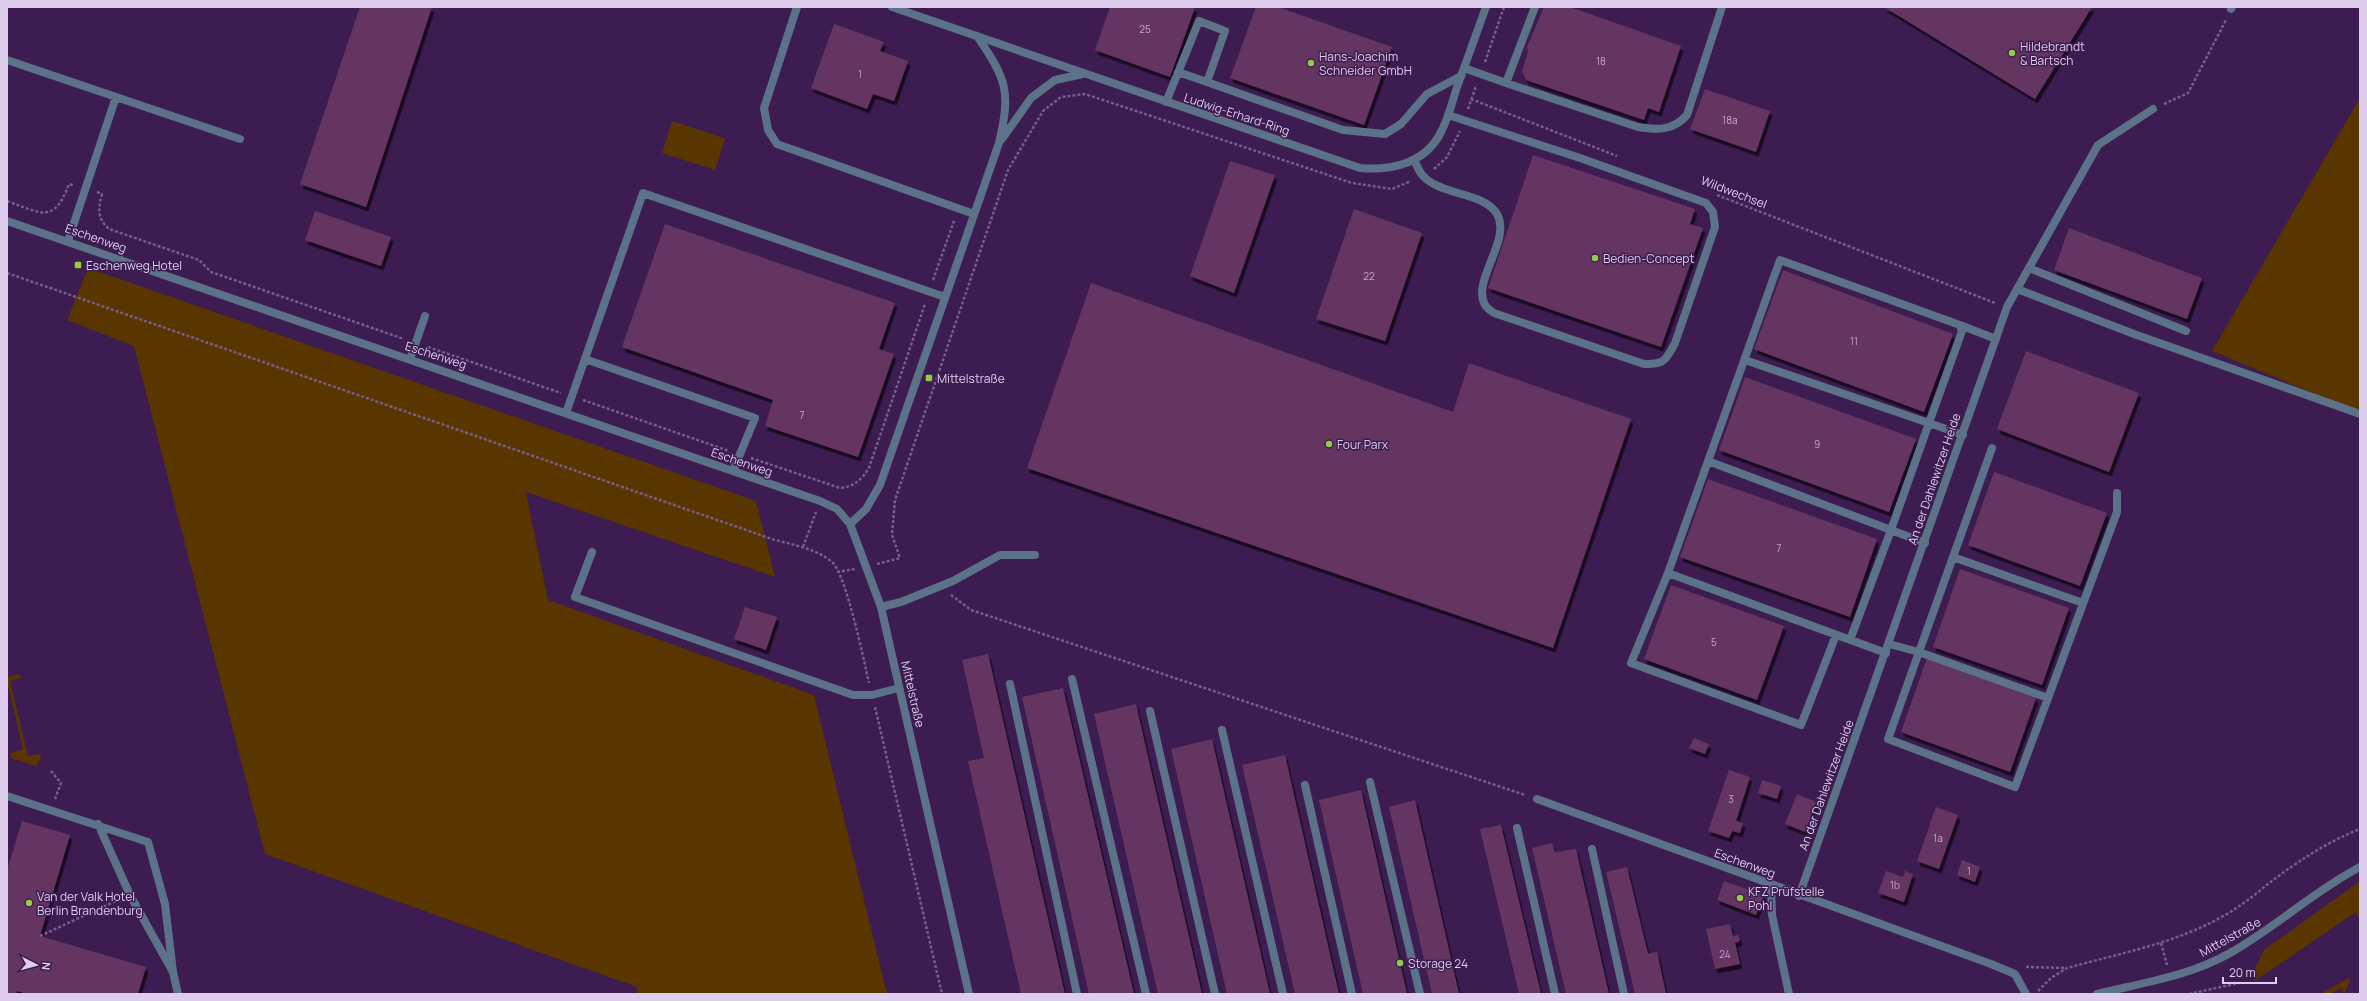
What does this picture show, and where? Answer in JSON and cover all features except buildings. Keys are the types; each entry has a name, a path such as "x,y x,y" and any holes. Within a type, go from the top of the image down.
{"street":[{"path":"797,7 764,108 770,136 778,144 974,214"},
{"name":"Ludwig-Erhard-Ring","path":"892,7 1360,168 1380,170 1414,160 1426,152 1442,132 1486,7"},
{"path":"1506,83 1535,7"},
{"path":"1464,68 1638,127 1654,130 1674,126 1686,115 1722,7"},
{"path":"1166,102 1198,21 1225,31 1207,82"},
{"path":"850,524 866,509 880,485 999,143 1006,110 1005,92 997,66 977,36"},
{"path":"7,60 240,138"},
{"path":"1178,72 1343,130 1385,134 1401,124 1427,94 1461,76"},
{"path":"999,143 1031,98 1055,80 1084,74"},
{"path":"68,241 116,97"},
{"name":"An der Dahlewitzer Heide","path":"1799,896 1886,654 2007,307 2098,145 2153,109"},
{"path":"1414,160 1423,176 1439,187 1490,205 1498,215 1500,232 1482,291 1485,305 1494,313 1644,364 1656,365 1666,359 1675,343 1715,227 1713,212 1706,203 1580,158 1448,115"},
{"path":"566,413 643,193 945,297"},
{"name":"Eschenweg","path":"7,221 820,501 837,509 850,524"},
{"path":"1836,635 1801,725 1631,663 1668,573 1780,260 1996,339"},
{"path":"2029,268 2186,331"},
{"path":"2017,289 2134,334 2360,414"},
{"path":"410,359 425,316"},
{"path":"1850,640 1962,331 1960,325"},
{"path":"585,359 755,418 733,471"},
{"path":"1745,360 1963,435"},
{"path":"1992,448 1888,739 2014,787 2117,512 2117,493"},
{"path":"1708,461 1925,543"},
{"name":"Mittelstraße","path":"850,524 881,607 969,994"},
{"path":"592,552 575,597 853,695 872,694 899,688"},
{"path":"881,607 901,602 953,581 1000,555 1035,555"},
{"path":"1953,557 2083,603"},
{"path":"1668,573 1886,654"},
{"path":"1889,644 1919,652 2048,698"},
{"path":"1072,679 1146,994"},
{"path":"1010,684 1077,994"},
{"path":"1150,711 1215,994"},
{"path":"1222,730 1283,994"},
{"path":"1370,782 1420,994"},
{"path":"1305,785 1352,994"},
{"path":"7,796 98,824 148,842 164,904 173,972 178,994"},
{"name":"Eschenweg","path":"1537,799 1799,896 2016,974"},
{"path":"98,824 130,895 173,972"},
{"path":"1517,828 1556,994"},
{"path":"1592,849 1624,994"},
{"name":"Mittelstraße","path":"2097,994 2177,975 2229,954 2267,931 2314,896 2360,867"},
{"path":"1771,885 1772,915 1789,994"},
{"path":"2016,974 2026,994"}],"path":[{"path":"2153,109 2188,93 2232,8"},
{"path":"1456,92 1620,157"},
{"path":"900,558 892,535 895,500 1008,170 1043,111 1061,97 1085,94 1142,113"},
{"path":"7,201 40,212 51,212 59,206 69,184 102,194 99,214 102,223 109,229 199,260 211,272 740,455 840,488 848,487 857,482 869,468 929,291 959,209"},
{"name":"Wildwechsel","path":"1710,192 2007,307"},
{"path":"7,273 772,539 815,551 833,563 838,572 850,606 942,994"},
{"path":"803,547 820,501"},
{"path":"948,593 971,610 1537,799"},
{"path":"51,771 61,783 51,809"},
{"path":"2016,974 2026,967 2067,968 2178,938 2203,927 2256,895 2283,873 2335,839 2360,829"},
{"path":"40,936 130,895"},
{"path":"2035,994 2051,978 2067,968"},
{"path":"2189,994 2239,983"}],"shaded area":[{"path":"2360,98 2360,413 2212,351"},
{"path":"672,121 725,138 715,170 662,153"},
{"path":"88,268 756,501 775,577 526,492 548,600 814,695 887,994 638,994 637,987 265,854 134,346 67,320"},
{"path":"20,674 21,678 10,681 28,756 40,754 41,758 36,766 11,758 10,753 23,749 7,677"},
{"path":"2360,881 2360,920 2356,912 2255,981 2252,975 2264,950"},
{"path":"2348,978 2350,980 2345,994 2340,988 2331,994 2321,994"}],"place":[{"name":"Hildebrandt & Bartsch","path":"2012,53"},
{"name":"Hans-Joachim Schneider GmbH","path":"1311,63"},
{"name":"Bedien-Concept","path":"1595,258"},
{"name":"Eschenweg Hotel","path":"78,265"},
{"name":"Mittelstraße","path":"929,378"},
{"name":"Four Parx","path":"1329,444"},
{"name":"KFZ Prüfstelle Pohl","path":"1740,898"},
{"name":"Van der Valk Hotel Berlin Brandenburg","path":"29,903"},
{"name":"Storage 24","path":"1400,963"}]}
